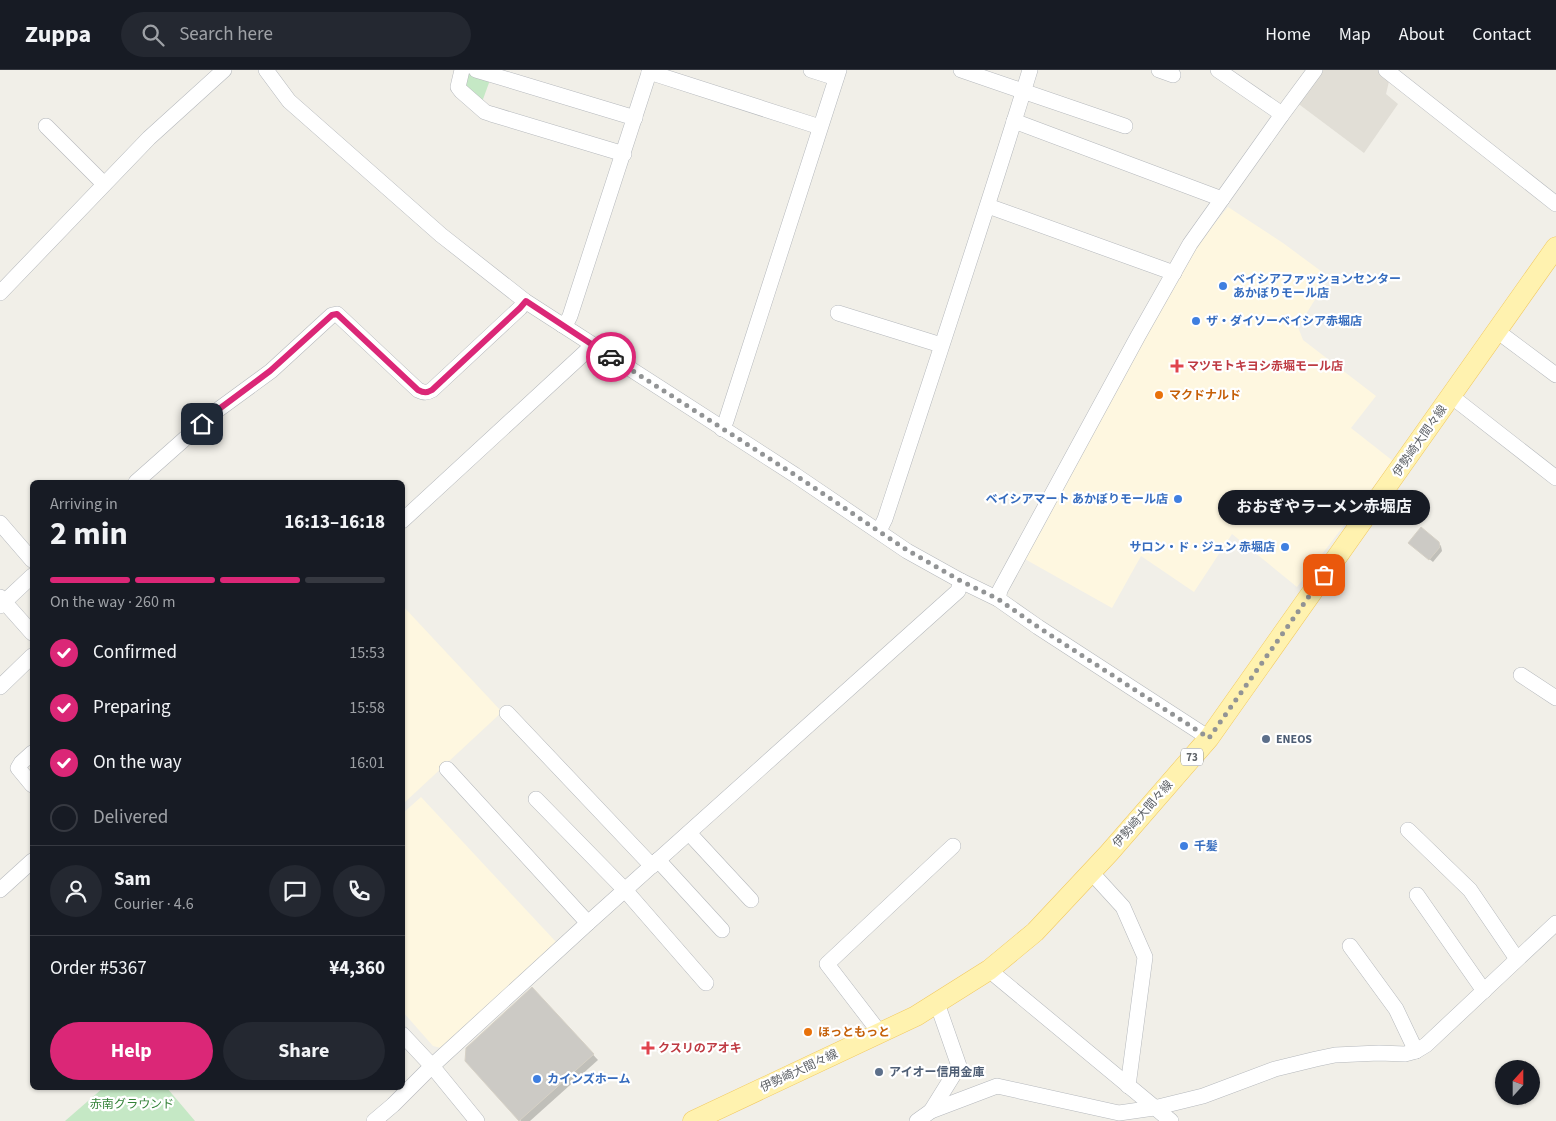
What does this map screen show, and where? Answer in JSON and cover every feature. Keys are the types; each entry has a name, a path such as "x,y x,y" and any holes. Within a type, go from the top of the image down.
{"main road":[{"name":"伊勢崎大間々線","path":"693,1121 916,1016 989,970 1035,932 1092,872 1209,738 1556,247"}],"street":[{"path":"0,294 148,138 224,70"},
{"path":"266,70 289,101 441,235 526,301 907,550 961,581 998,599 1209,738"},
{"path":"462,70 458,84 460,91 485,112 624,154"},
{"path":"476,70 635,118"},
{"path":"722,429 837,74 811,70"},
{"path":"960,70 1125,126"},
{"path":"879,531 885,519 988,206 1030,70"},
{"path":"1218,70 1276,110 1281,116"},
{"path":"998,599 1000,590 1190,244 1315,70"},
{"path":"1386,70 1556,204"},
{"path":"562,325 570,316 624,154 649,71 820,127"},
{"path":"1014,121 1222,199"},
{"path":"46,126 104,184"},
{"path":"988,206 1174,273"},
{"path":"138,480 215,412 270,371 332,315 337,314 418,390 428,393 526,301"},
{"path":"838,313 941,346"},
{"path":"1497,331 1556,375"},
{"path":"405,518 593,345"},
{"path":"1451,396 1556,478"},
{"path":"0,523 30,558"},
{"path":"30,578 2,602 30,631"},
{"path":"374,1121 588,923 958,591 961,581"},
{"path":"0,687 30,658"},
{"path":"1521,675 1556,698"},
{"path":"507,712 722,930"},
{"path":"30,755 18,768 30,782"},
{"path":"447,769 588,923"},
{"path":"536,799 625,890 706,982"},
{"path":"1408,830 1470,890 1517,959"},
{"path":"689,833 752,900"},
{"path":"880,1033 827,964 953,846"},
{"path":"0,890 30,863"},
{"path":"1092,872 1123,907 1145,957 1128,1086"},
{"path":"1417,895 1484,991"},
{"path":"917,1121 931,1111 997,1086 1119,1117 1203,1096 1275,1069 1316,1059 1335,1055 1405,1054 1416,1051 1484,991 1556,923"},
{"path":"1350,946 1396,1009 1416,1051"},
{"path":"989,970 1171,1121"},
{"path":"931,1111 959,1066 937,1002"},
{"path":"405,1037 432,1066 477,1121"}],"shaded area":[{"path":"1320,70 1381,70 1390,77 1386,94 1398,104 1364,153 1296,102"},
{"path":"1228,207 1283,243 1329,277 1298,327 1303,340 1376,396 1351,428 1393,461 1297,587 1232,534 1194,592 1141,556 1112,608 1023,558 1042,530 1178,278 1202,239"},
{"path":"405,608 502,712 405,802"},
{"path":"421,797 557,943 441,1048 433,1046 405,1014 405,811"}],"green space":[{"path":"467,72 490,80 482,102 461,87"},
{"name":"赤南グラウンド","path":"101,1090 169,1090 195,1121 65,1121"}],"building":[{"path":"1421,527 1439,542 1440,547 1429,560 1408,543"},
{"path":"532,987 594,1054 519,1121 465,1061 466,1048"}],"way so far":[{"path":"611,357 795,475 907,550 961,581 998,599 1209,738 1324,575"}],"place":[{"name":"ベイシアファッションセンター あかぼりモール店","path":"1223,286"},
{"name":"ザ・ダイソーベイシア赤堀店","path":"1196,321"},
{"name":"マツモトキヨシ赤堀モール店","path":"1177,366"},
{"name":"マクドナルド","path":"1159,395"},
{"name":"ベイシアマート あかぼりモール店","path":"1178,499"},
{"name":"サロン・ド・ジュン 赤堀店","path":"1285,547"},
{"name":"おおぎやラーメン赤堀店","path":"1324,575"},
{"name":"ENEOS","path":"1266,739"},
{"name":"千髪","path":"1184,846"},
{"name":"ほっともっと","path":"808,1032"},
{"name":"クスリのアオキ","path":"648,1048"},
{"name":"アイオー信用金庫","path":"879,1072"},
{"name":"カインズホーム","path":"537,1079"}],"route":[{"path":"202,424 270,371 332,315 337,314 418,390 428,393 526,301 611,357"}]}
